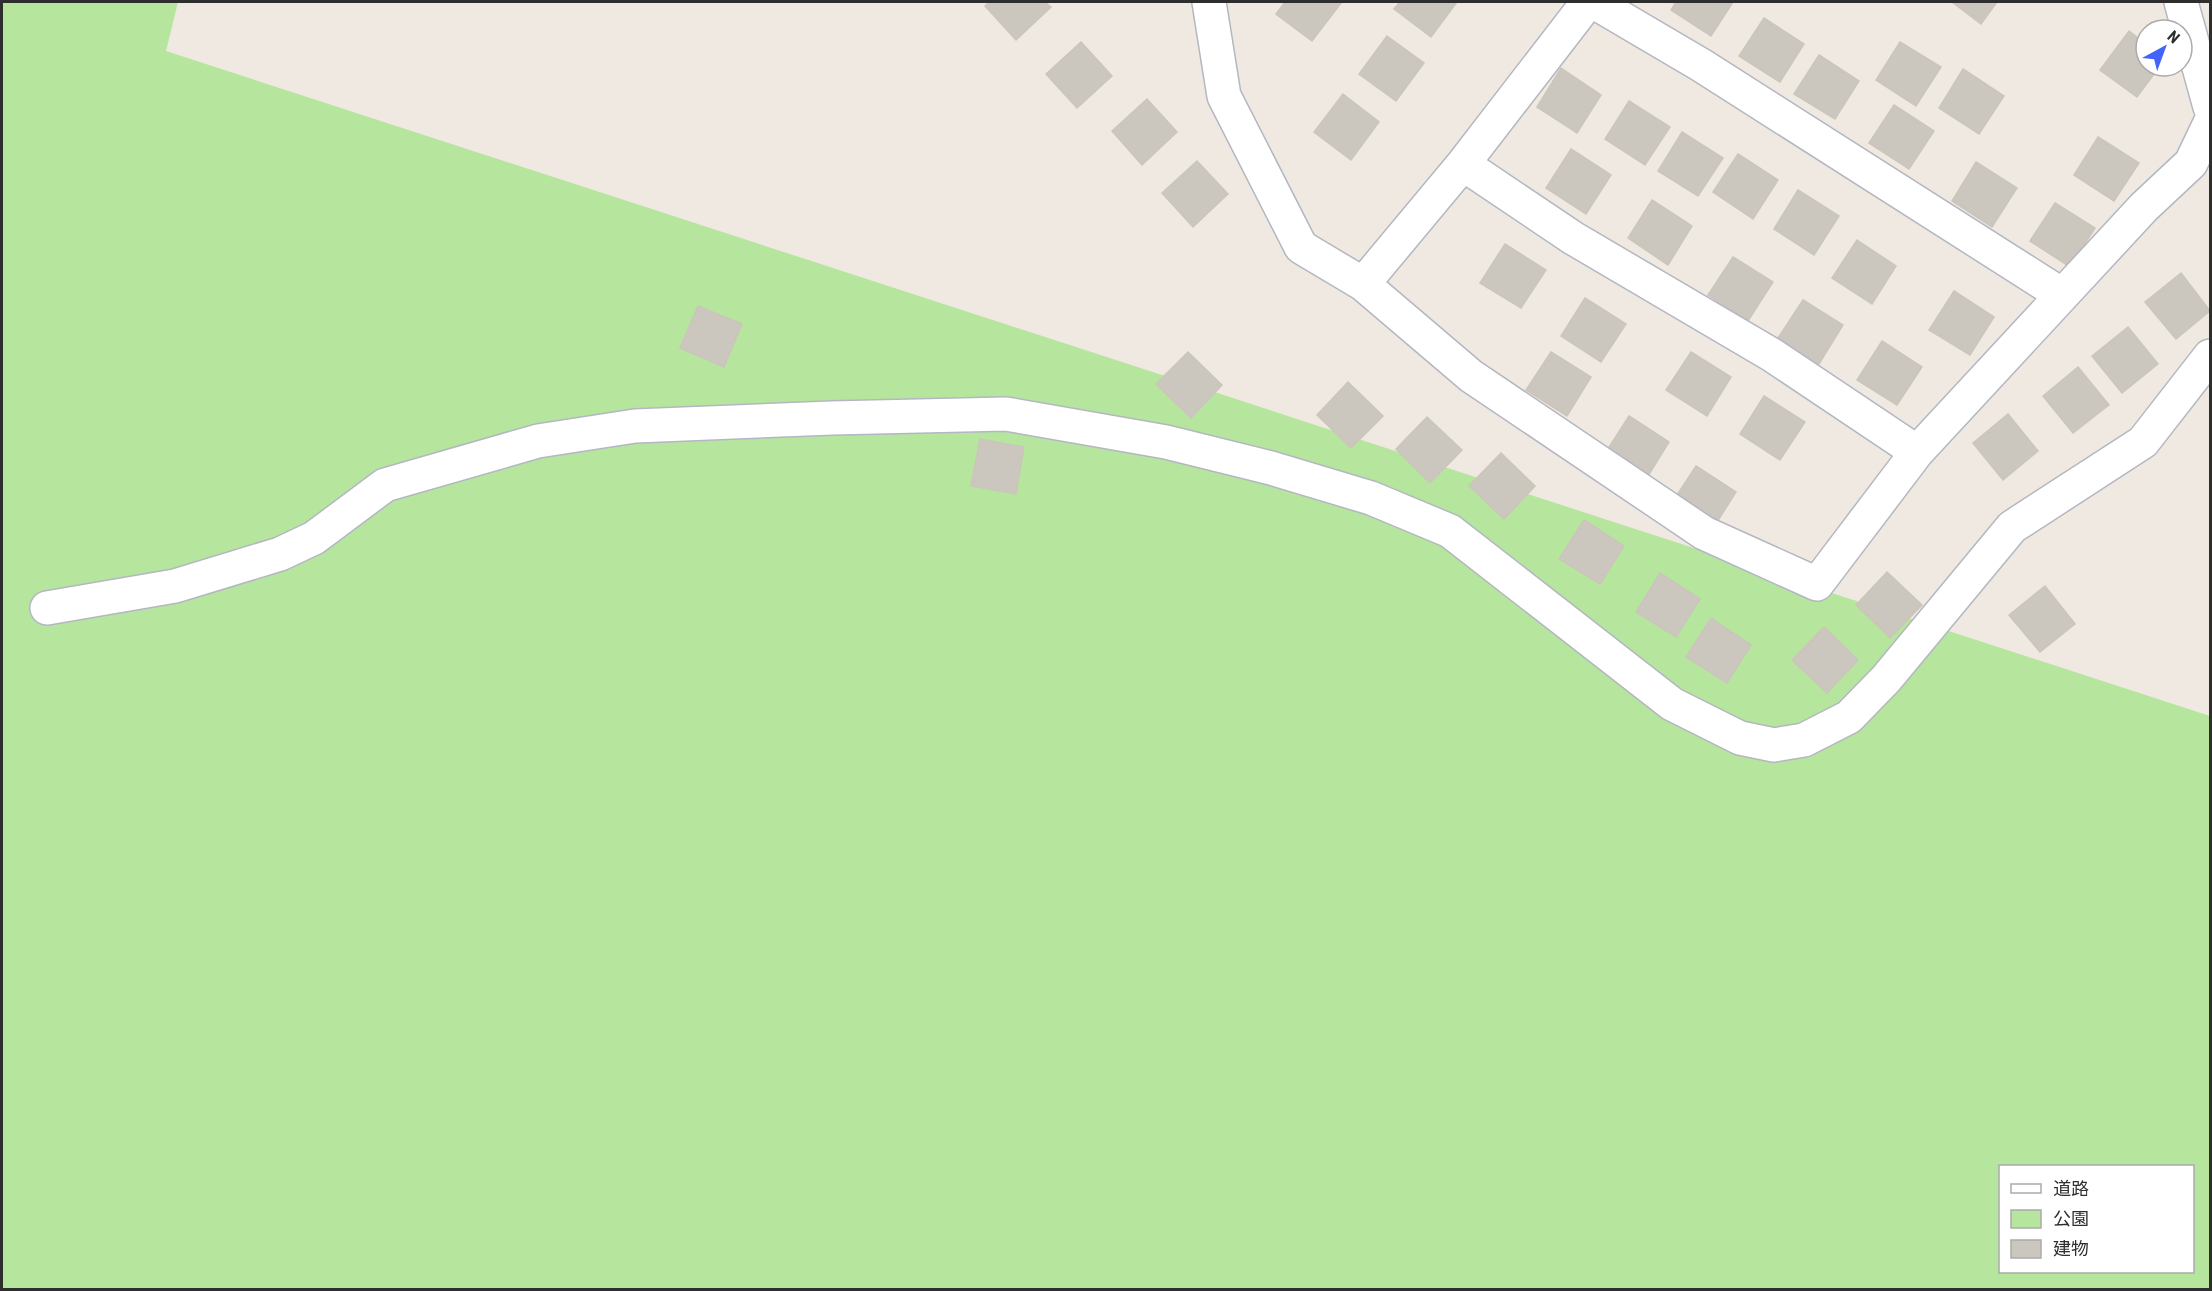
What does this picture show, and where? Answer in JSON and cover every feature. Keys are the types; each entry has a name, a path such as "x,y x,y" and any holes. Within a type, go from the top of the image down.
{"street":[{"path":"1209,2 1224,96 1302,247 1363,284 1471,376 1704,533 1817,584 1917,452 2144,207 2191,163 2211,123"},
{"path":"1363,284 1463,164 1588,2"},
{"path":"1594,2 1701,65 2061,295"},
{"path":"2181,2 2211,107"},
{"path":"2197,2 2211,19"},
{"path":"1463,164 1573,238 1772,354 1917,452"},
{"path":"47,608 175,586 280,554 314,538 384,485 538,441 635,426 1006,414 1166,442 1271,468 1371,498 1450,531 1672,704 1740,738 1773,745 1804,740 1848,717 1886,679 2012,527 2143,442 2211,356"}],"green space":[{"path":"2,2 178,2 166,51 2210,716 2210,1289 2,1290"}],"building":[{"path":"989,2 1045,2 1051,7 1016,40 985,6"},
{"path":"1285,2 1341,3 1312,41 1276,14"},
{"path":"1400,2 1457,2 1431,37 1394,9"},
{"path":"1676,2 1733,2 1711,36 1671,10"},
{"path":"1952,2 1997,2 1981,24"},
{"path":"1764,18 1804,44 1780,82 1739,56"},
{"path":"2129,31 2134,35 2134,78 2151,78 2137,97 2100,70"},
{"path":"1387,36 1424,63 1396,101 1359,74"},
{"path":"1081,42 1112,76 1077,108 1046,74"},
{"path":"1900,42 1941,67 1916,106 1876,80"},
{"path":"1819,55 1859,81 1835,119 1794,94"},
{"path":"1561,68 1601,95 1577,133 1537,107"},
{"path":"1963,69 2004,96 1979,134 1939,108"},
{"path":"1343,94 1379,122 1351,160 1314,132"},
{"path":"1147,99 1177,132 1142,165 1112,131"},
{"path":"1629,101 1670,127 1645,165 1605,139"},
{"path":"1894,105 1934,131 1909,169 1869,143"},
{"path":"1682,132 1723,158 1698,196 1658,171"},
{"path":"2098,137 2139,163 2114,201 2074,175"},
{"path":"1571,149 1611,175 1586,214 1546,188"},
{"path":"1738,154 1778,180 1753,219 1713,192"},
{"path":"1197,161 1228,194 1193,227 1162,193"},
{"path":"1976,162 2017,188 1992,227 1952,201"},
{"path":"1798,190 1839,216 1814,255 1774,229"},
{"path":"1652,200 1692,226 1668,265 1628,238"},
{"path":"2055,203 2095,228 2070,267 2030,241"},
{"path":"1857,240 1896,266 1872,304 1832,278"},
{"path":"1505,244 1546,270 1521,308 1480,283"},
{"path":"1733,257 1773,282 1748,321 1708,295"},
{"path":"2181,273 2210,311 2176,339 2145,302"},
{"path":"1954,291 1994,317 1970,355 1929,330"},
{"path":"1585,298 1626,324 1601,362 1561,336"},
{"path":"1803,300 1843,325 1819,364 1778,338"},
{"path":"698,306 742,324 724,367 680,348"},
{"path":"2128,327 2158,364 2122,393 2092,356"},
{"path":"1882,341 1922,367 1897,405 1857,380"},
{"path":"1188,352 1222,385 1191,418 1156,384"},
{"path":"1551,352 1591,377 1567,416 1526,390"},
{"path":"1691,352 1731,377 1707,416 1666,390"},
{"path":"2078,367 2109,405 2073,433 2043,396"},
{"path":"1348,382 1383,416 1351,448 1317,415"},
{"path":"1764,396 1805,422 1780,460 1740,434"},
{"path":"2008,414 2038,451 2003,480 1973,443"},
{"path":"1629,416 1669,442 1645,481 1604,455"},
{"path":"1427,417 1462,450 1430,483 1396,449"},
{"path":"980,439 1024,447 1016,494 971,486"},
{"path":"1501,453 1535,486 1504,519 1469,486"},
{"path":"1696,466 1736,492 1712,530 1671,504"},
{"path":"1584,520 1624,546 1600,584 1559,559"},
{"path":"1887,572 1922,605 1890,638 1856,605"},
{"path":"1660,573 1700,599 1676,637 1636,612"},
{"path":"2045,586 2075,624 2040,652 2009,615"},
{"path":"1711,618 1751,645 1727,683 1686,657"},
{"path":"1824,627 1858,660 1827,693 1792,660"}]}
